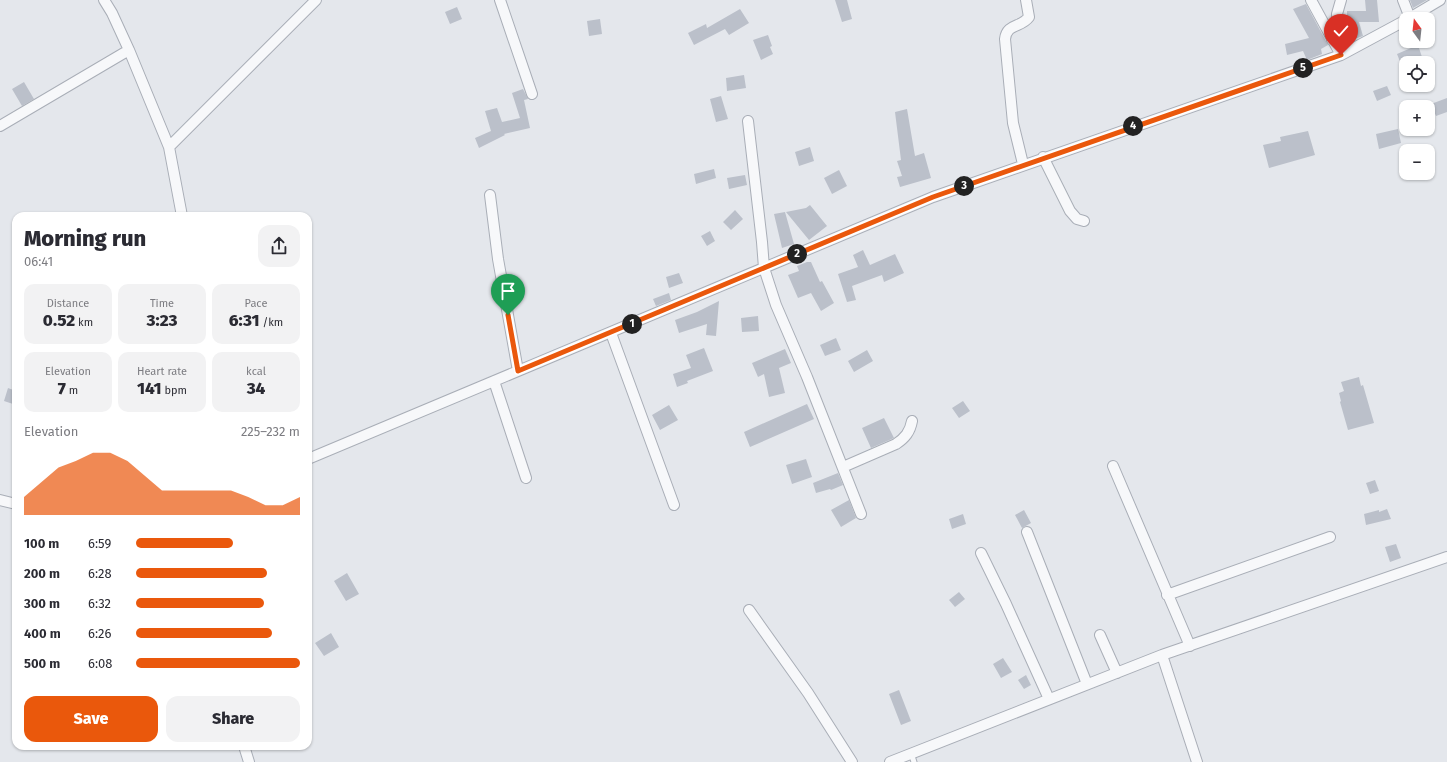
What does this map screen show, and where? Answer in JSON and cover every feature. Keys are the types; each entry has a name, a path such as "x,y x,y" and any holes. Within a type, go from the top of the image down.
{"street":[{"path":"104,0 112,13 129,50 169,147 181,212"},
{"path":"169,147 316,0"},
{"path":"500,0 532,94"},
{"path":"1023,164 1013,123 1004,39 1006,33 1010,29 1026,22 1029,17 1026,0"},
{"path":"1310,0 1341,55"},
{"path":"1332,40 1338,27 1337,14 1341,0"},
{"path":"1403,0 1406,12"},
{"path":"1420,12 1440,0"},
{"path":"312,457 933,197 1043,157 1341,55 1399,24"},
{"path":"0,126 129,50"},
{"path":"748,121 764,268 776,305 807,377 861,514"},
{"path":"1043,157 1070,211 1077,219 1084,221"},
{"path":"490,195 498,259 518,371"},
{"path":"611,333 674,505"},
{"path":"494,381 526,478"},
{"path":"843,467 896,444 904,439 910,431 912,422"},
{"path":"1113,466 1190,646"},
{"path":"0,500 12,503"},
{"path":"1027,532 1087,684"},
{"path":"1168,595 1330,537"},
{"path":"981,553 1049,699"},
{"path":"890,762 913,758 1049,699 1162,655 1447,557"},
{"path":"749,610 808,693 852,762"},
{"path":"1100,635 1116,673"},
{"path":"1162,655 1197,762"},
{"path":"245,750 249,762"}],"building":[{"path":"835,0 847,0 852,19 842,22"},
{"path":"1365,0 1377,0 1379,22 1359,22 1363,36 1349,41 1347,34 1347,11 1366,11"},
{"path":"1410,0 1427,0 1413,8"},
{"path":"1306,4 1328,45 1321,49 1322,54 1307,60 1303,51 1287,55 1285,44 1309,38 1293,9"},
{"path":"457,7 462,19 450,24 445,12"},
{"path":"740,9 749,23 729,35 725,29 694,45 688,33 706,24 707,28"},
{"path":"600,19 602,34 589,36 587,21"},
{"path":"768,35 773,54 761,60 753,40"},
{"path":"1411,48 1419,48 1422,56 1399,56 1399,59 1397,54"},
{"path":"744,75 746,88 727,91 726,78"},
{"path":"24,82 34,99 22,106 12,89"},
{"path":"1387,86 1391,95 1377,101 1373,91"},
{"path":"523,89 528,99 524,100 530,128 504,134 505,135 479,148 475,138 491,131 485,111 497,108 502,122 520,118 512,93"},
{"path":"721,96 728,119 716,122 710,99"},
{"path":"1447,98 1447,112 1436,116 1435,102"},
{"path":"907,109 915,156 924,153 931,178 900,187 897,177 902,176 897,161 901,160 895,112"},
{"path":"1398,129 1401,143 1379,149 1376,134"},
{"path":"1308,131 1315,155 1269,168 1263,145 1281,141 1280,137"},
{"path":"810,147 814,161 799,166 795,152"},
{"path":"714,169 716,178 696,184 694,174"},
{"path":"839,170 847,186 832,194 824,178"},
{"path":"745,175 747,185 729,189 727,178"},
{"path":"810,205 827,226 809,240 786,212 806,208"},
{"path":"735,210 743,219 731,230 723,222"},
{"path":"785,212 794,244 782,248 774,214"},
{"path":"710,231 715,241 707,246 701,236"},
{"path":"863,250 870,265 895,254 904,273 884,282 882,275 852,286 856,300 847,302 838,274 858,267 853,255"},
{"path":"811,262 820,282 822,281 834,303 821,311 811,293 798,298 788,275 799,271 797,266"},
{"path":"679,273 683,283 669,288 666,277"},
{"path":"669,293 671,300 656,306 653,299"},
{"path":"719,301 716,336 706,335 707,324 679,333 675,320 697,312"},
{"path":"758,316 759,331 742,332 741,318"},
{"path":"836,338 841,350 825,356 820,345"},
{"path":"704,348 713,371 687,381 688,383 677,387 673,374 691,368 686,355"},
{"path":"785,349 791,363 779,368 785,393 769,397 764,374 758,377 752,363"},
{"path":"867,350 873,361 854,372 848,361"},
{"path":"1359,377 1361,386 1363,385 1374,423 1348,430 1340,402 1339,393 1344,391 1341,382"},
{"path":"8,388 12,390 12,404 4,401"},
{"path":"963,401 970,411 959,418 952,408"},
{"path":"807,404 814,419 750,447 744,432"},
{"path":"669,405 678,420 660,430 652,415"},
{"path":"884,418 894,438 871,448 862,428"},
{"path":"806,459 812,477 792,484 786,465"},
{"path":"838,473 843,485 831,490 816,493 813,483"},
{"path":"1375,480 1379,491 1370,494 1366,483"},
{"path":"849,500 856,518 841,527 831,510"},
{"path":"1387,509 1391,519 1366,525 1364,514 1379,510 1379,512"},
{"path":"1024,510 1031,523 1022,528 1015,515"},
{"path":"963,514 966,524 952,529 949,519"},
{"path":"1396,544 1401,558 1390,562 1385,547"},
{"path":"347,573 359,594 346,601 334,581"},
{"path":"959,592 965,599 955,607 949,600"},
{"path":"331,633 339,647 324,656 315,643"},
{"path":"1003,658 1012,672 1001,678 993,664"},
{"path":"1026,675 1031,685 1024,689 1018,680"},
{"path":"899,690 911,721 901,725 889,694"}],"route":[{"path":"508,315 518,371 933,197 1023,164 1341,55"}]}
